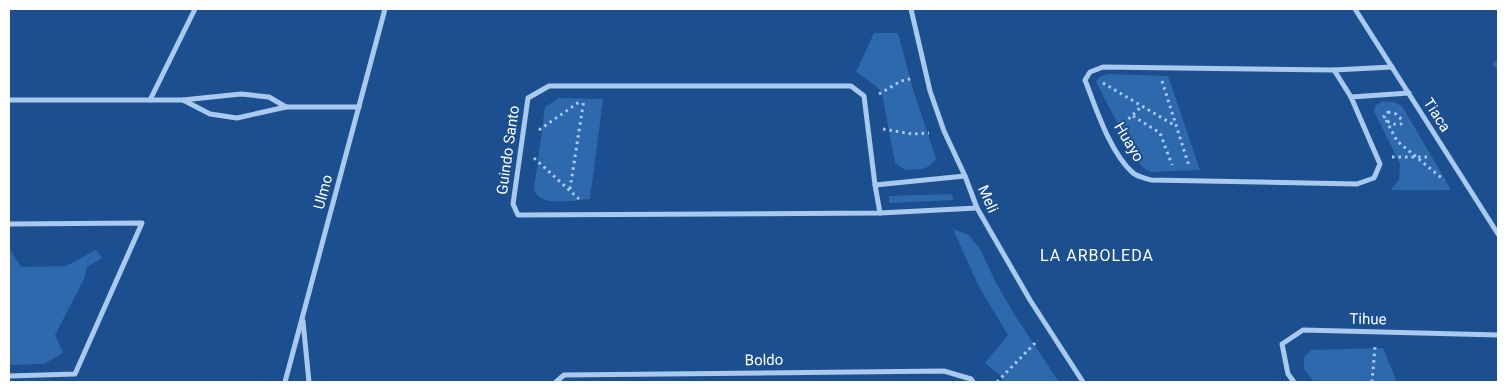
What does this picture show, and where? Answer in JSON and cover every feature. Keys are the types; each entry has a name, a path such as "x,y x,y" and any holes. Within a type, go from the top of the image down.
{"street":[{"path":"150,100 195,9"},
{"name":"Ulmo","path":"285,382 385,9"},
{"name":"Meli","path":"911,9 927,76 944,131 965,176 977,208 1030,300 1083,382"},
{"name":"Tiaca","path":"1355,9 1498,234"},
{"path":"1089,74 1103,67 1334,70 1392,67"},
{"path":"1334,70 1351,97 1377,158"},
{"name":"Huayo","path":"1089,74 1085,80 1110,137 1126,166 1134,175 1151,180 1357,184 1374,178 1380,164 1377,158"},
{"name":"Guindo Santo","path":"865,102 864,96 851,86 549,86 528,98 513,204 518,215 880,213 977,208"},
{"path":"1351,97 1409,93"},
{"path":"9,100 183,100 241,94 269,97 286,107"},
{"path":"183,100 210,114 237,118 286,107 359,107"},
{"path":"865,102 880,213"},
{"path":"875,185 965,176"},
{"path":"9,224 142,223 74,374 9,376"},
{"path":"302,318 308,382"},
{"name":"Tihue","path":"1294,382 1288,374 1282,344 1303,330 1498,335"},
{"name":"Boldo","path":"556,382 564,375 944,371 971,379 973,382"}],"path":[{"path":"1158,68 1193,181"},
{"path":"1089,74 1174,125"},
{"path":"865,102 901,81 927,76"},
{"path":"597,214 521,144 602,86"},
{"path":"569,190 585,98"},
{"path":"1110,137 1142,106"},
{"path":"1386,120 1396,125 1400,124 1402,120 1399,116 1390,112 1385,114 1386,120 1397,141 1445,180"},
{"path":"1133,116 1160,134 1177,180"},
{"path":"868,127 912,134 944,131"},
{"path":"1377,158 1449,157"},
{"path":"996,382 1049,329"},
{"path":"1372,382 1376,331"}],"shaded area":[{"path":"874,33 898,33 913,89 936,158 927,167 905,170 895,163 882,93 875,85 856,72"},
{"path":"1108,74 1168,76 1200,170 1151,172 1137,161 1096,82 1099,77"},
{"path":"559,98 603,99 590,199 551,201 538,196 534,190 545,107"},
{"path":"1383,101 1393,102 1402,106 1451,190 1391,190 1399,180 1400,164 1374,111 1375,106"},
{"path":"952,194 953,200 889,203 889,196"},
{"path":"953,229 969,235 980,249 996,283 1016,317 1059,382 1003,382 1000,375 985,363 1008,335 978,285"},
{"path":"9,248 21,267 66,266 96,250 102,258 87,267 84,279 55,335 63,353 44,364 9,365"},
{"path":"1383,348 1397,382 1314,382 1304,369 1304,357 1311,350"}],"district":[{"name":"LA ARBOLEDA","path":"1097,255"}]}
